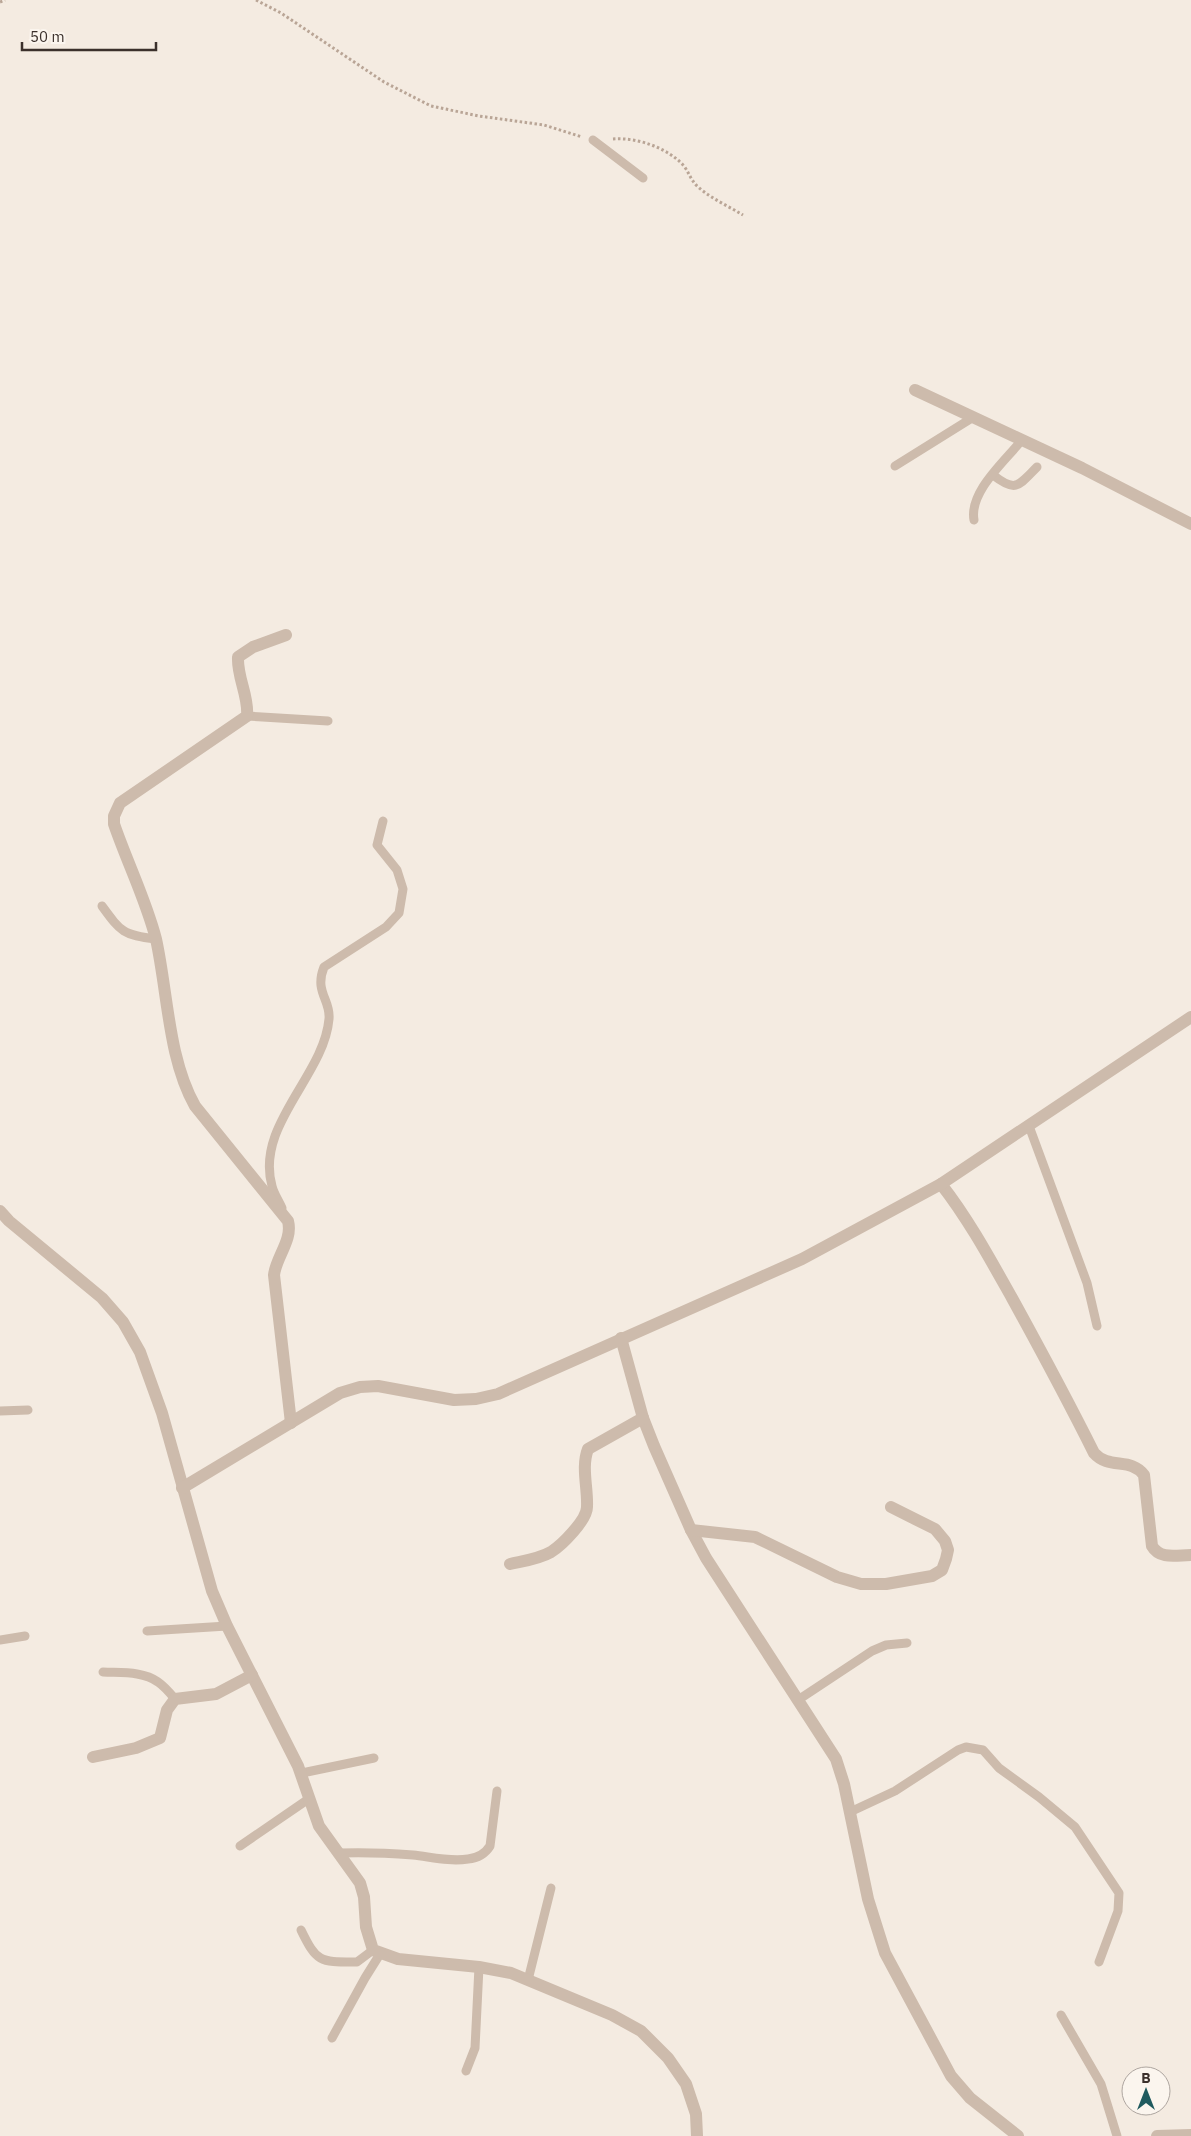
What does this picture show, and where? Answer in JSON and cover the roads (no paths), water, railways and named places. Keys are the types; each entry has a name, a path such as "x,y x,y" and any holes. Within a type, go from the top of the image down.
{"street":[{"path":"915,390 1020,441 1082,468 1191,524"},
{"path":"286,635 253,647 238,657 237,671 248,704 247,716 120,803 116,810 114,824 156,939 178,1066 185,1088 195,1106 288,1221 290,1229 288,1237 275,1264 274,1275 291,1423"},
{"path":"182,1488 340,1393 360,1386 378,1386 454,1400 476,1399 498,1394 802,1259 941,1184 1191,1017"},
{"path":"941,1184 962,1211 1007,1289 1062,1389 1094,1453 1102,1461 1133,1465 1139,1468 1144,1475 1152,1546 1156,1553 1161,1555 1191,1555"},
{"path":"0,1212 102,1298 123,1322 140,1352 162,1412 212,1591 227,1626 302,1773 319,1826 360,1883 364,1897 366,1928 377,1952 398,1959 479,1967 511,1973 612,2016 641,2031 668,2058 686,2084 696,2114 698,2136"},
{"path":"621,1338 643,1418 690,1530 706,1558 836,1759 844,1784 868,1899 885,1953 951,2076 970,2098 1018,2136"},
{"path":"510,1564 551,1551 581,1522 586,1515 587,1506 585,1457 588,1449 643,1418"},
{"path":"690,1530 755,1537 837,1577 861,1584 886,1584 932,1576 942,1570 948,1550 945,1541 935,1529 891,1507"},
{"path":"93,1757 136,1748 160,1738 168,1710 175,1699 216,1694 252,1675"},
{"path":"1157,2136 1191,2135"}],"lane":[{"path":"594,140 643,178"},
{"path":"895,466 972,418"},
{"path":"974,520 973,508 977,495 1020,441"},
{"path":"993,475 1007,485 1016,486 1037,468"},
{"path":"247,716 328,721"},
{"path":"288,1221 272,1186 270,1160 277,1132 292,1100 318,1056 330,1017 320,978 324,967 386,927 399,913 403,889 397,870 377,845 383,821"},
{"path":"102,906 121,931 137,937 156,939"},
{"path":"1029,1126 1087,1283 1097,1326"},
{"path":"0,1411 28,1410"},
{"path":"147,1631 227,1626"},
{"path":"0,1640 25,1636"},
{"path":"798,1700 872,1651 886,1645 907,1643"},
{"path":"103,1672 150,1677 159,1682 175,1699"},
{"path":"850,1812 895,1791 958,1750 966,1747 983,1750 999,1768 1039,1797 1075,1827 1119,1893 1118,1912 1099,1962"},
{"path":"302,1773 374,1758"},
{"path":"339,1853 372,1852 453,1860 480,1856 490,1846 497,1791"},
{"path":"240,1846 310,1798"},
{"path":"528,1980 551,1888"},
{"path":"301,1930 312,1952 322,1960 357,1962 377,1952"},
{"path":"332,2038 377,1952"},
{"path":"466,2071 475,2048 479,1967"},
{"path":"1061,2015 1100,2084 1117,2136"}]}
